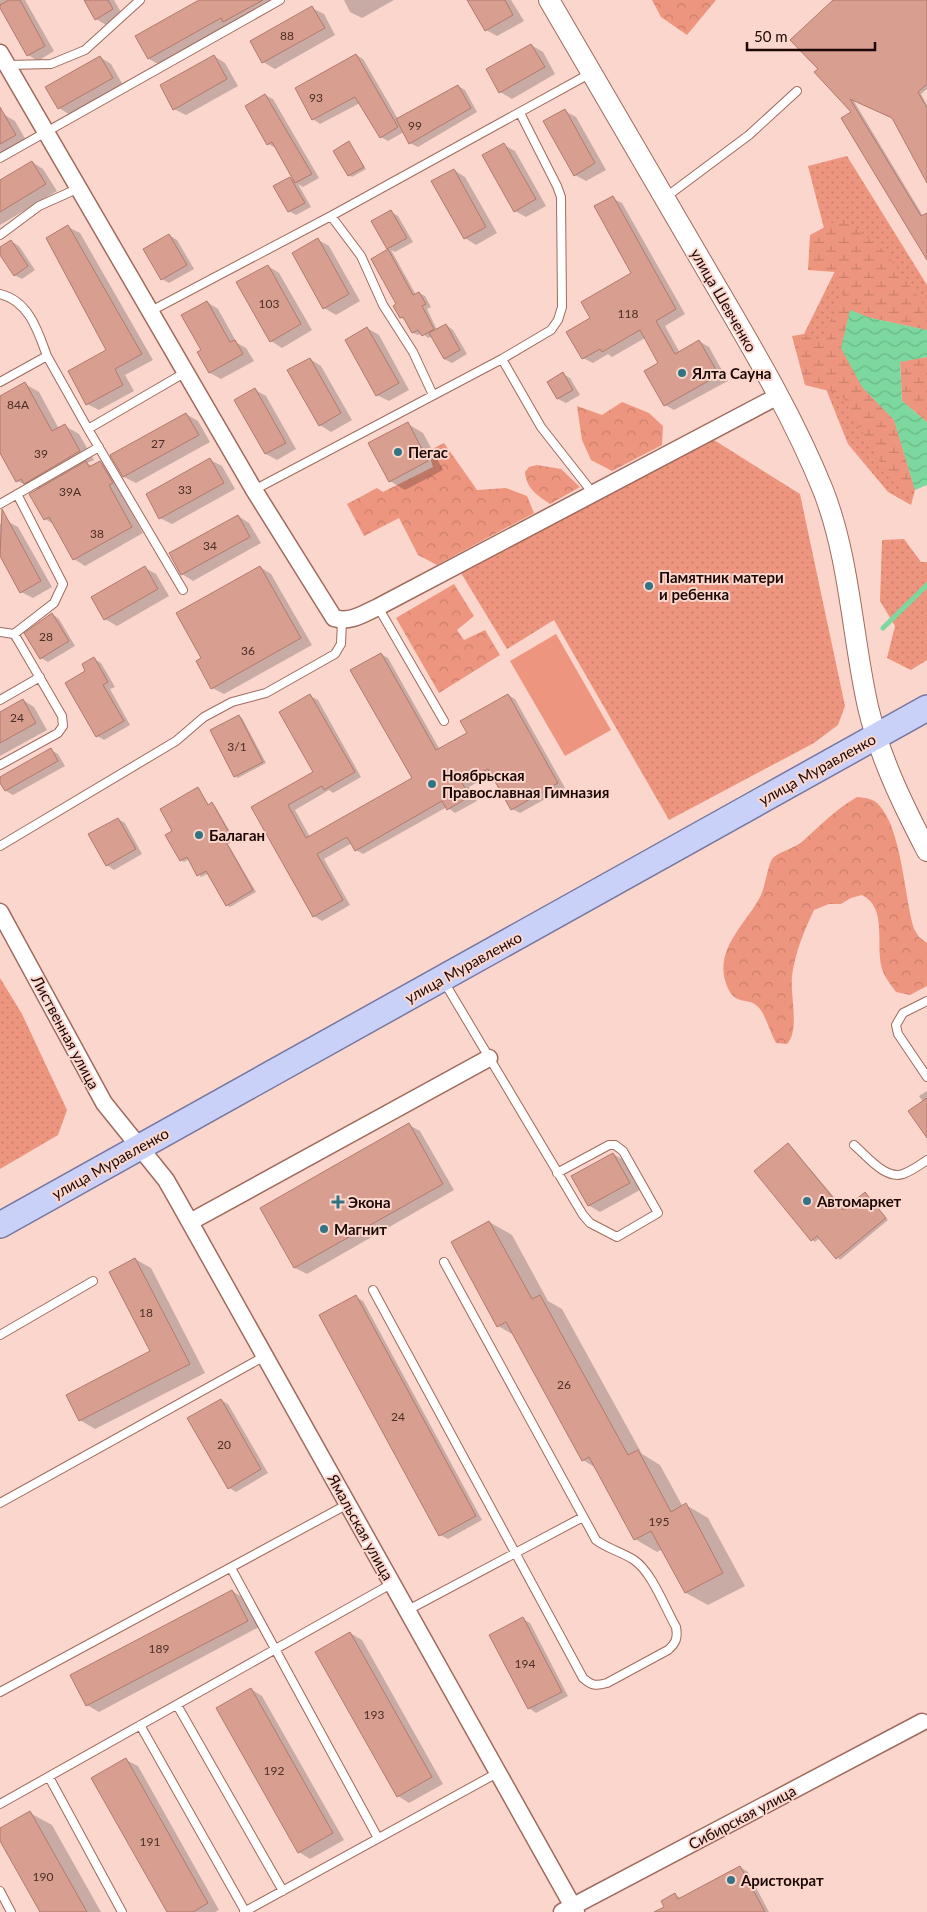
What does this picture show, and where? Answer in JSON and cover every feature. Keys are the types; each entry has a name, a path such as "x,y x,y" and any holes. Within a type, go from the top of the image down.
{"main road":[{"name":"улица Муравленко","path":"0,1225 927,708"}],"street":[{"name":"улица Шевченко","path":"549,0 778,396 815,471 836,532 864,689 876,737 888,773 927,851"},
{"path":"3,59 254,490 327,610 334,618 342,621 351,620 378,607 592,492 778,396"},
{"name":"Лиственная улица","path":"0,912 104,1103 139,1147"},
{"path":"190,1222 489,1058"},
{"name":"Ямальская улица","path":"139,1147 166,1180 190,1222 499,1772 571,1910"},
{"name":"Сибирская улица","path":"571,1910 922,1722"}],"lane":[{"path":"3,59 51,64 85,50 140,0"},
{"path":"0,158 280,0"},
{"path":"151,311 331,216 591,73"},
{"path":"665,198 748,135 797,91"},
{"path":"254,490 502,359 551,330 562,307 560,197 557,186 520,113"},
{"path":"0,235 39,206 79,188"},
{"path":"331,216 361,256 383,305 413,352 433,395"},
{"path":"0,294 12,297 34,321 46,356 184,590"},
{"path":"0,382 46,356"},
{"path":"502,359 541,427 592,492"},
{"path":"88,429 186,372"},
{"path":"0,504 99,446"},
{"path":"0,632 14,634 54,603 63,584 17,494"},
{"path":"378,607 444,721"},
{"path":"0,846 176,741 204,716 232,702 266,693 335,654 341,644 342,621"},
{"path":"0,765 58,733 63,726 62,716 14,634"},
{"path":"0,700 40,678"},
{"path":"442,979 557,1173 590,1223 617,1237 658,1213 623,1151 615,1144 609,1145 557,1173"},
{"path":"927,1001 903,1014 896,1025 898,1034 927,1077"},
{"path":"854,1145 882,1169 891,1174 902,1175 927,1160"},
{"path":"373,1290 583,1678 590,1684 598,1686 668,1650 675,1644 676,1627 644,1569 634,1560 606,1547 596,1540 444,1262"},
{"path":"0,1335 93,1282"},
{"path":"0,1503 265,1356"},
{"path":"0,1692 348,1503"},
{"path":"408,1610 583,1517"},
{"path":"231,1568 378,1838"},
{"path":"0,1804 393,1583"},
{"path":"176,1705 283,1891"},
{"path":"140,1725 244,1912 499,1772"},
{"path":"49,1777 122,1912"},
{"path":"0,1891 11,1912"}],"green space":[{"path":"652,0 716,0 687,35 661,17"},
{"path":"847,156 927,285 927,330 871,318 862,387 894,420 915,490 911,505 888,492 848,444 804,334 835,271 808,166"},
{"path":"842,218 885,252 927,309 927,330 871,318 850,310 862,387 894,420 915,490 903,491 876,457 841,394 805,385 792,336 804,334 820,342 843,295 835,272 808,270 810,235"},
{"path":"927,357 927,422 902,401 900,361"},
{"path":"622,402 649,413 663,426 662,445 612,471 591,460 582,440 577,406 602,415"},
{"path":"714,440 800,494 845,706 838,725 814,743 669,820 554,620 507,649 461,573"},
{"path":"444,443 477,490 506,488 527,496 534,513 437,565 418,555 399,518 364,536 347,504 377,488 383,492 433,467 428,451"},
{"path":"537,465 561,469 580,487 550,504 533,491 526,478 525,472 529,467"},
{"path":"904,539 921,562 927,562 927,660 911,670 887,658 895,626 880,601 882,540"},
{"path":"454,584 474,616 457,630 464,640 485,630 500,655 439,693 396,618"},
{"path":"556,634 611,730 565,756 510,661"},
{"path":"857,797 871,799 876,802 886,815 892,829 914,929 919,937 927,943 927,986 910,995 896,992 888,981 882,969 880,959 878,918 870,901 862,895 851,898 841,904 829,904 814,910 803,934 792,976 793,1031 787,1044 776,1043 760,1009 751,1002 741,1000 732,995 728,989 723,968 725,956 729,945 761,895 772,859 801,843 836,812"},
{"path":"0,978 22,1014 67,1110 58,1135 0,1169"}],"water":[{"path":"850,310 871,318 927,330 927,357 900,362 902,401 927,422 927,485 915,490 894,420 862,387 841,348"}],"building":[{"path":"9,0 20,0 45,46 27,56 0,8 0,5"},
{"path":"84,0 108,0 113,9 95,20"},
{"path":"199,0 263,0 223,22 221,18 148,59 135,36"},
{"path":"467,0 505,0 513,15 485,31"},
{"path":"833,0 927,0 927,84 918,92 927,108 927,183 892,118 850,99 921,216 927,213 927,260 841,118 851,112 814,72 818,69 790,40"},
{"path":"312,6 325,28 262,63 250,41"},
{"path":"531,44 545,67 499,93 486,69"},
{"path":"356,54 398,127 380,138 355,97 312,120 295,88"},
{"path":"214,55 227,79 173,110 160,85"},
{"path":"100,56 113,78 58,109 45,87"},
{"path":"458,85 471,108 409,144 396,119"},
{"path":"265,94 312,174 295,183 272,142 267,145 245,106"},
{"path":"0,107 16,135 0,144"},
{"path":"565,109 595,163 574,176 543,121"},
{"path":"349,141 364,167 348,176 333,151"},
{"path":"504,143 536,199 514,212 482,155"},
{"path":"32,161 46,184 0,212 0,180"},
{"path":"454,169 486,227 464,239 431,181"},
{"path":"290,177 305,203 288,212 273,186"},
{"path":"613,196 676,309 656,321 675,354 699,340 719,375 664,406 644,371 658,363 640,330 602,352 600,349 582,359 566,332 590,318 581,302 631,273 594,206"},
{"path":"391,210 407,238 387,249 371,221"},
{"path":"68,225 142,354 115,369 123,385 86,405 68,371 106,350 46,238"},
{"path":"169,234 187,265 161,280 143,249"},
{"path":"318,238 349,294 323,309 292,253"},
{"path":"11,240 28,266 14,276 0,255 0,247"},
{"path":"388,249 413,295 419,292 426,304 422,306 434,329 422,336 418,330 412,333 403,317 400,318 393,306 396,304 371,259"},
{"path":"268,265 301,324 270,342 236,282"},
{"path":"207,301 230,342 235,340 243,354 209,373 197,352 201,350 181,315"},
{"path":"446,324 460,350 444,359 429,333"},
{"path":"367,327 399,383 376,396 345,340"},
{"path":"310,358 341,413 319,426 287,370"},
{"path":"563,372 573,390 557,399 547,382"},
{"path":"25,382 52,431 65,424 80,451 24,484 21,479 16,482 0,453 0,396"},
{"path":"255,388 286,443 265,454 234,400"},
{"path":"186,413 199,435 123,477 110,455"},
{"name":"Пегас","path":"408,422 428,461 389,482 368,443"},
{"path":"210,458 224,483 159,519 146,494"},
{"path":"86,461 89,467 100,461 113,483 109,485 132,527 73,560 49,517 44,520 29,494"},
{"path":"2,509 41,581 20,593 0,556"},
{"path":"238,515 250,537 181,575 169,553"},
{"path":"145,566 158,589 104,620 91,597"},
{"path":"260,566 301,638 211,689 196,661 201,658 176,613"},
{"path":"52,613 69,641 40,659 24,633"},
{"name":"Ноябрьская Православная Гимназия","path":"381,653 436,750 467,733 460,721 508,694 558,783 511,810 488,769 462,783 470,796 447,810 442,801 355,851 347,837 317,854 343,900 313,917 251,807 313,772 279,712 310,694 355,772 324,790 322,786 288,805 306,838 412,778 350,670"},
{"path":"94,657 108,682 103,685 124,721 96,737 65,683 85,671 82,664"},
{"path":"23,699 36,723 0,743 0,712"},
{"path":"239,715 263,762 234,777 210,730"},
{"path":"51,748 58,761 5,791 0,783 0,777"},
{"name":"Балаган","path":"198,787 208,805 212,802 232,838 226,842 253,890 226,906 206,871 197,876 187,857 180,861 165,835 172,831 160,809"},
{"path":"118,818 136,849 106,866 88,834"},
{"path":"927,1098 927,1138 908,1111"},
{"path":"409,1123 443,1184 294,1268 260,1208"},
{"name":"Автомаркет","path":"788,1143 843,1210 865,1192 886,1218 836,1259 817,1236 811,1241 754,1171"},
{"path":"613,1153 630,1183 588,1206 571,1176"},
{"path":"489,1221 532,1299 540,1295 628,1455 638,1450 671,1512 686,1503 723,1573 685,1593 651,1531 634,1540 589,1457 582,1461 506,1322 497,1327 451,1242"},
{"path":"135,1258 190,1364 79,1421 66,1395 150,1351 109,1272"},
{"path":"356,1295 476,1516 439,1536 319,1315"},
{"path":"221,1399 261,1469 228,1489 187,1418"},
{"path":"232,1590 248,1621 86,1706 70,1675"},
{"path":"523,1617 562,1692 528,1709 489,1635"},
{"path":"350,1632 432,1777 397,1797 315,1652"},
{"path":"251,1688 333,1833 298,1853 216,1708"},
{"path":"126,1758 208,1903 193,1912 167,1912 91,1778"},
{"path":"30,1811 87,1912 40,1912 0,1841 0,1828"},
{"name":"Аристократ","path":"740,1866 765,1912 654,1912 664,1907 661,1901 675,1893 678,1899"}],"waterway":[{"path":"883,628 927,585"}],"place":[{"name":"Ялта Сауна","path":"682,373"},
{"name":"Пегас","path":"398,452"},
{"name":"Памятник матери и ребенка","path":"649,586"},
{"name":"Ноябрьская Православная Гимназия","path":"432,784"},
{"name":"Балаган","path":"199,835"},
{"name":"Автомаркет","path":"807,1201"},
{"name":"Экона","path":"338,1202"},
{"name":"Магнит","path":"324,1229"},
{"name":"Аристократ","path":"731,1880"}]}
